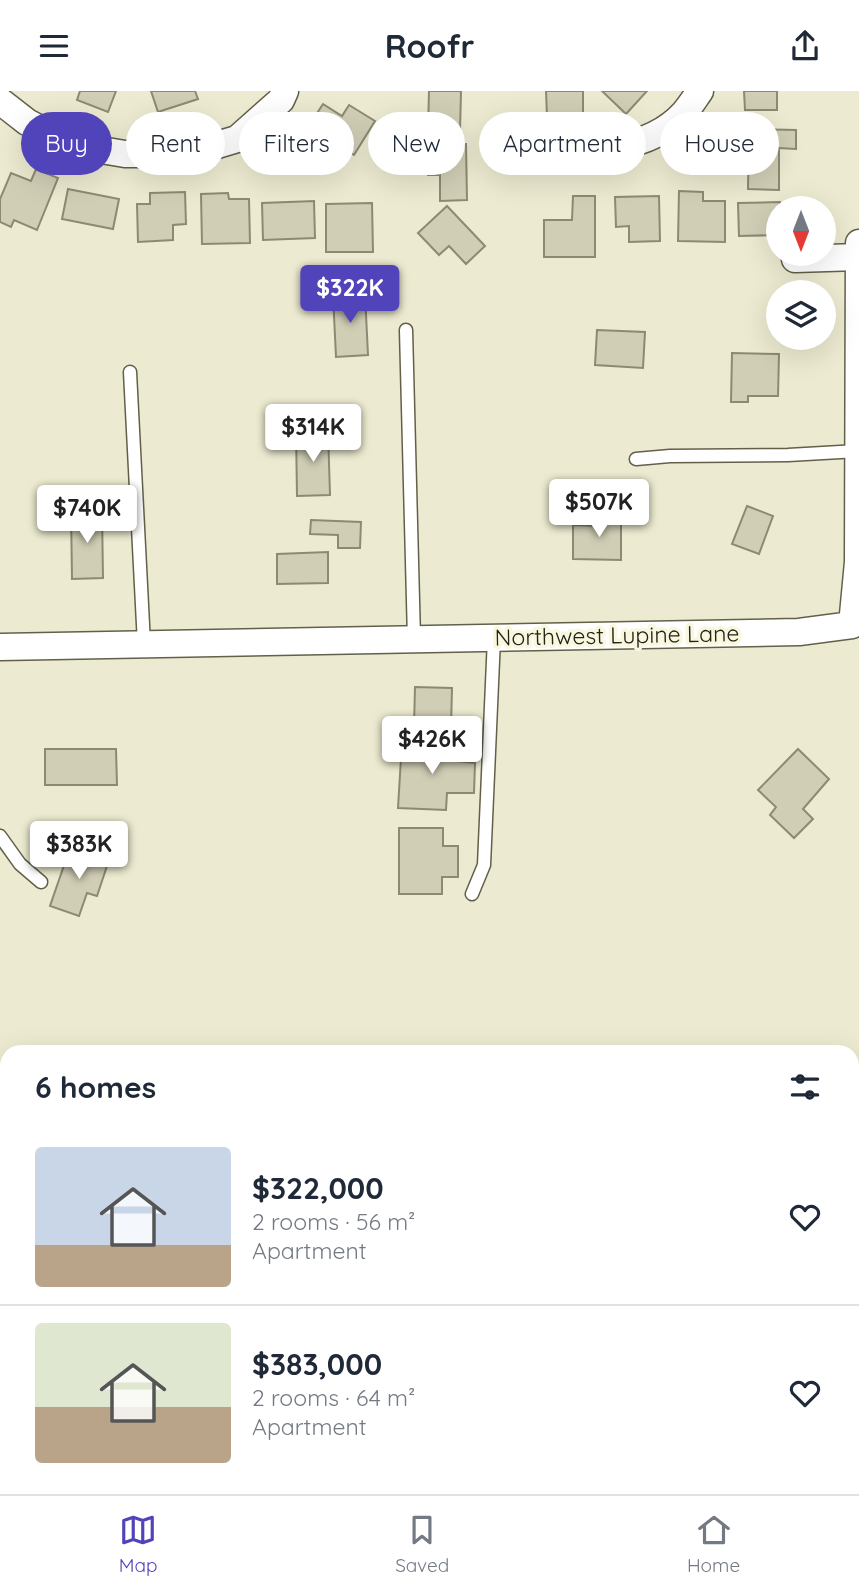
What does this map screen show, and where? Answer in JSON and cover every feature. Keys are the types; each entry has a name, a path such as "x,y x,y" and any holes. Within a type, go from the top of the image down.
{"street":[{"path":"0,101 27,122 71,145 125,155 187,154 237,139 281,100 285,91"},
{"path":"646,137 662,130 682,114 700,91"},
{"name":"Northwest Lupine Lane","path":"0,647 799,632 855,625 858,562 859,243"},
{"path":"836,257 859,257"}],"lane":[{"path":"406,330 414,639"},
{"path":"130,372 144,644"},
{"path":"636,459 858,451"},
{"path":"472,894 484,865 494,638"},
{"path":"0,836 20,864 41,882"}],"building":[{"path":"80,91 116,91 108,112 77,100"},
{"path":"151,91 195,91 198,99 158,112"},
{"path":"429,91 461,91 460,112 428,112"},
{"path":"546,91 583,91 583,112 547,112"},
{"path":"602,91 647,91 628,112 624,112"},
{"path":"744,91 777,91 777,110 745,110"},
{"path":"323,104 336,112 318,112"},
{"path":"349,105 368,117 368,132 354,155 354,112 345,112"},
{"path":"779,130 796,130 796,149 779,148"},
{"path":"465,144 467,200 440,201 440,175 465,175"},
{"path":"11,173 31,181 34,175 58,178 37,230 14,220 11,227 0,222 0,199"},
{"path":"748,175 779,175 779,190 748,189"},
{"path":"68,189 119,199 113,229 62,219"},
{"path":"679,191 703,192 703,201 725,201 725,242 678,241"},
{"path":"185,192 186,224 173,225 173,240 138,242 137,204 150,204 150,193"},
{"path":"228,193 229,199 249,199 250,243 202,244 201,194"},
{"path":"573,196 595,196 595,257 544,257 544,220 572,220"},
{"path":"659,196 660,241 629,242 629,226 616,227 615,197"},
{"path":"314,201 315,238 263,240 262,203"},
{"path":"766,202 766,235 739,236 738,203"},
{"path":"372,203 373,252 326,252 326,204"},
{"path":"447,206 485,246 466,264 449,246 439,255 418,233"},
{"path":"365,294 368,355 336,357 333,295"},
{"path":"597,330 645,332 643,368 595,365"},
{"path":"732,353 779,354 778,396 748,396 748,402 731,402"},
{"path":"328,431 330,495 297,496 296,432"},
{"path":"747,506 773,516 759,554 732,544"},
{"path":"71,511 102,511 103,578 72,579"},
{"path":"597,514 621,514 621,560 573,559 573,525 597,526"},
{"path":"311,520 361,522 360,548 338,548 338,535 310,534"},
{"path":"328,552 328,583 277,584 277,554"},
{"path":"415,687 452,688 451,728 414,727"},
{"path":"402,741 449,743 448,760 475,763 474,793 447,793 446,810 398,808"},
{"path":"45,749 116,749 117,785 45,785"},
{"path":"798,749 829,779 803,809 813,819 794,838 770,815 776,807 758,790"},
{"path":"399,828 443,828 443,846 458,846 458,877 442,877 442,894 399,894"},
{"path":"70,848 109,860 97,896 87,893 79,916 50,906"}]}
